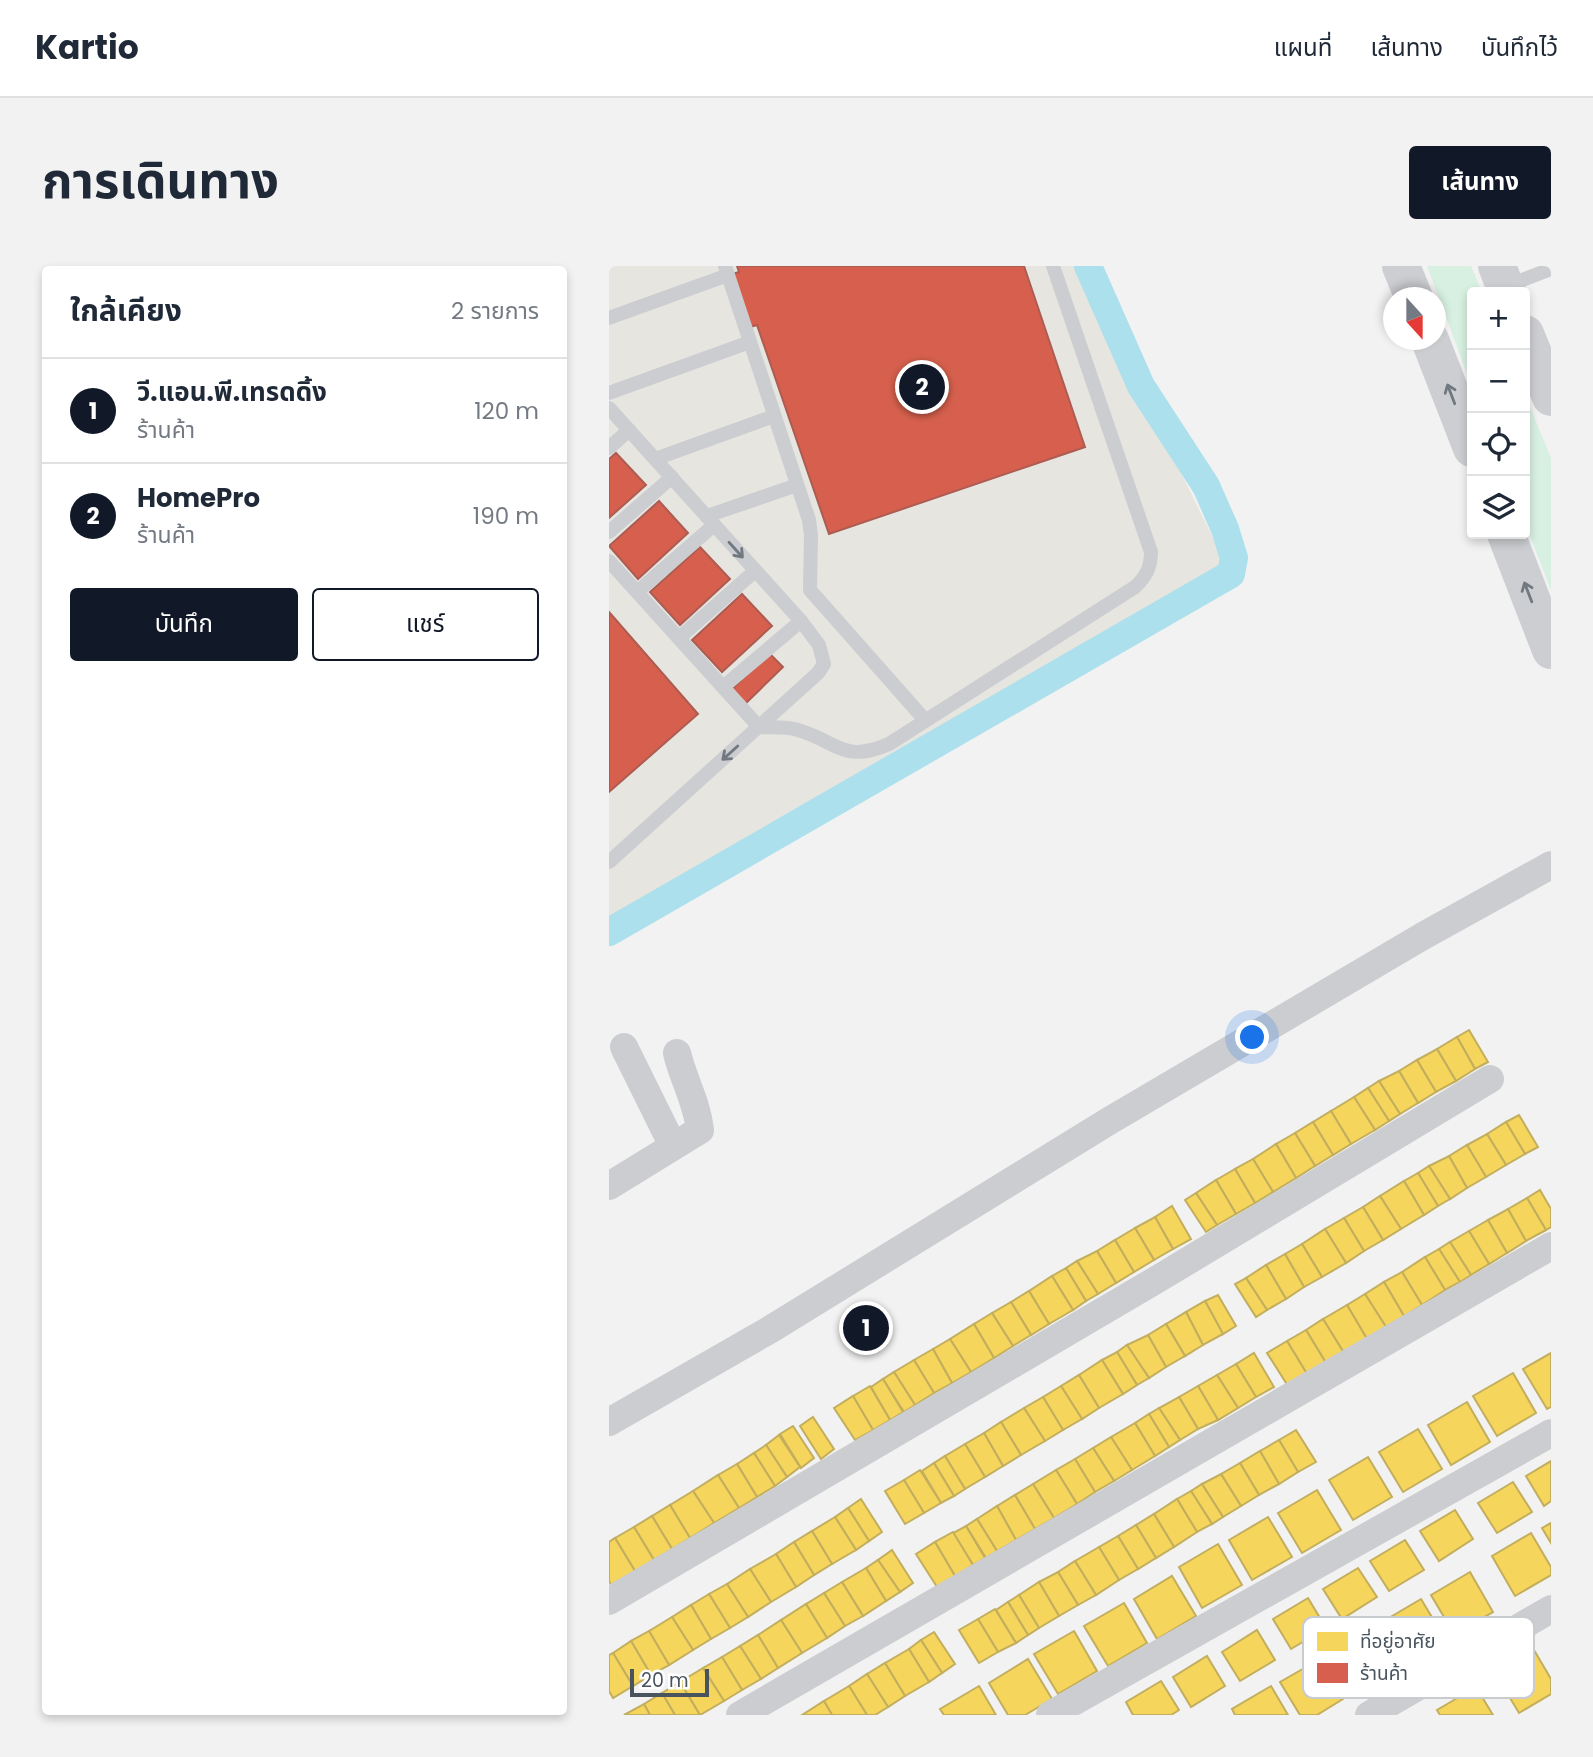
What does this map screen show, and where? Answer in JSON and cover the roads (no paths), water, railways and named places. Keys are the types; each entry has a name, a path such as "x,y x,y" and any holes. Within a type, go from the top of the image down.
{"main road":[{"path":"1402,266 1410,287"},
{"path":"1530,346 1551,397"},
{"path":"1434,350 1467,435"},
{"path":"1508,539 1551,650"}],"street":[{"path":"609,1422 771,1329 1108,1121 1423,936 1551,865"},
{"path":"624,1047 673,1146"},
{"path":"609,1186 700,1130 698,1112 677,1053"},
{"path":"609,1601 1156,1280 1490,1079"},
{"path":"740,1715 1551,1246"},
{"path":"1050,1715 1551,1433"},
{"path":"1534,1619 1551,1609"},
{"path":"1369,1715 1398,1698"}],"lane":[{"path":"609,561 759,727 799,730 832,747 851,752 880,748 1135,587 1147,574 1151,562 1147,541 1053,266"},
{"path":"1503,282 1551,269"},
{"path":"609,318 727,271 811,530 810,590 925,720"},
{"path":"609,393 750,342"},
{"path":"609,408 801,621 819,645 824,664 818,673 609,862"},
{"path":"655,459 774,416"},
{"path":"609,448 629,430"},
{"path":"609,532 672,477"},
{"path":"637,592 711,520 797,485"},
{"path":"679,638 755,571"},
{"path":"723,687 801,621"}],"waterway":[{"path":"609,932 1231,574 1234,558 1225,529 1206,486 1141,386 1088,266"}],"place":[{"name":"HomePro","path":"922,387"},
{"name":"วี.แอน.พี.เทรดดิ้ง","path":"866,1328"}]}
